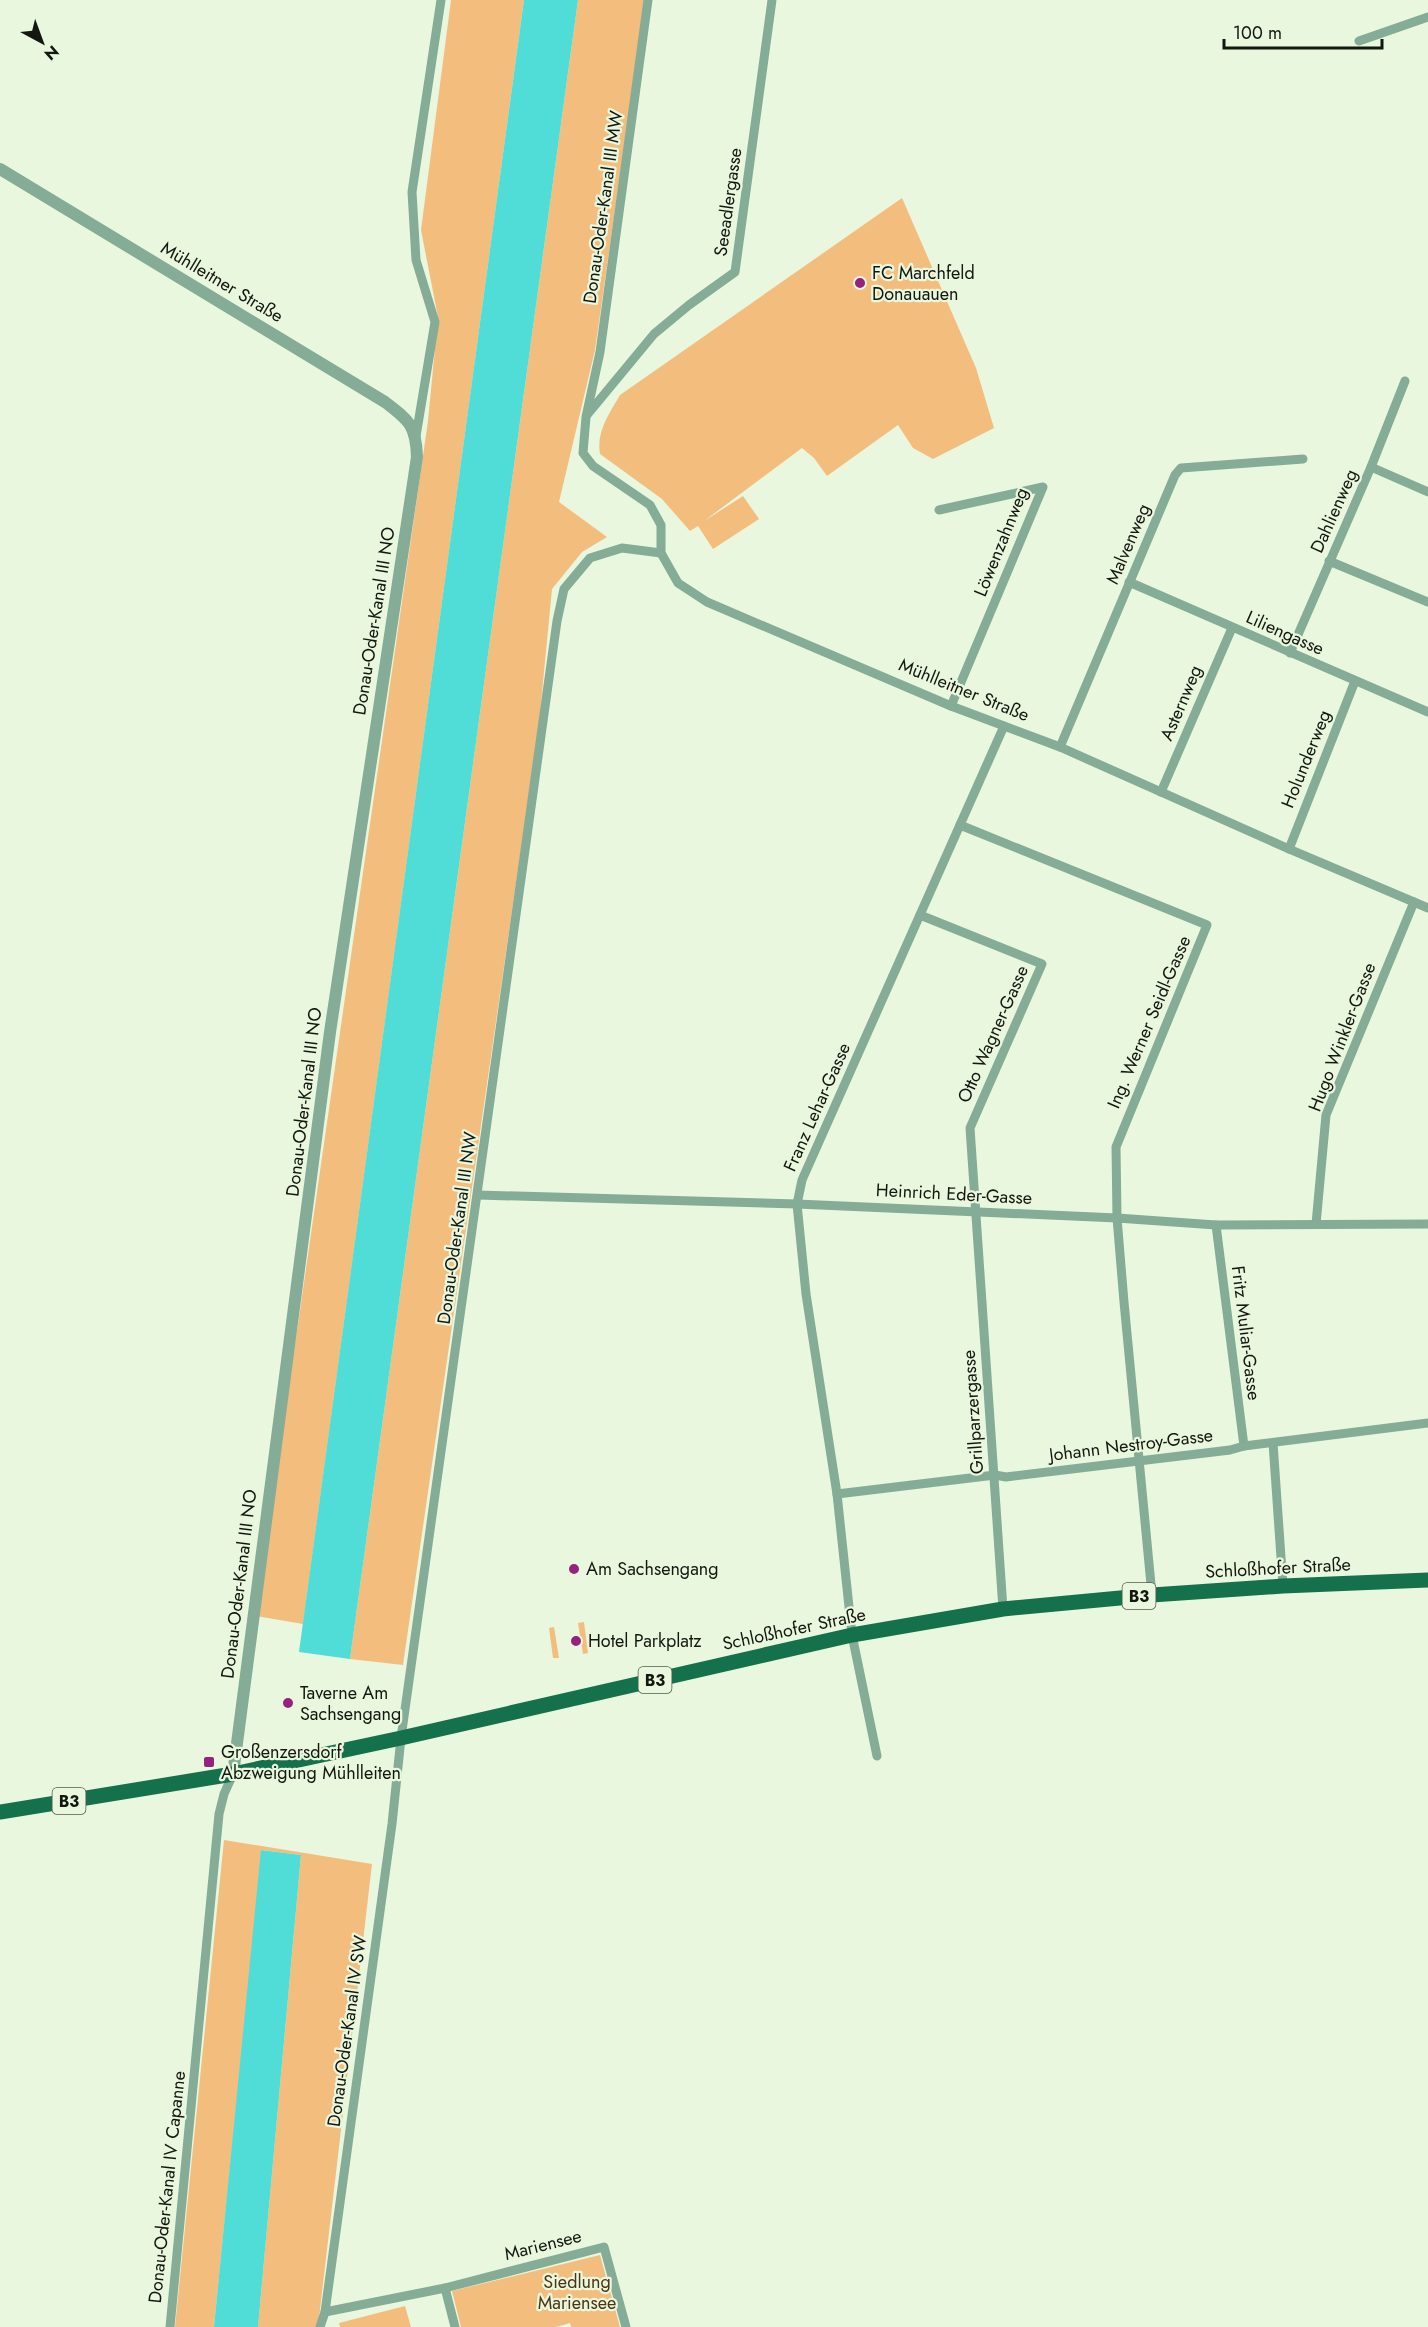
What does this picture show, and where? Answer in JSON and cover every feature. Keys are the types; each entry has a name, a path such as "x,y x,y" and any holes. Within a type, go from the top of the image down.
{"main road":[{"name":"Schloßhofer Straße","path":"0,1812 232,1774 401,1738 852,1635 1003,1609 1283,1586 1428,1580"}],"street":[{"path":"416,436 435,322 416,260 412,192 441,0"},
{"name":"Donau-Oder-Kanal III MW","path":"586,417 600,352 648,0"},
{"name":"Seeadlergasse","path":"586,417 654,334 735,272 772,0"},
{"path":"1359,41 1428,16"},
{"name":"Mühlleitner Straße","path":"0,168 385,402 404,417 416,436"},
{"name":"Dahlienweg","path":"1290,653 1371,468 1405,381"},
{"name":"Mühlleitner Straße","path":"586,417 583,453 593,466 650,505 661,525 661,553 678,582 707,602 951,706 1060,747 1428,908"},
{"name":"Donau-Oder-Kanal III NO","path":"232,1774 330,1032 417,457 416,436"},
{"name":"Malvenweg","path":"1060,747 1175,475 1181,468 1303,459"},
{"path":"1371,468 1428,492"},
{"name":"Löwenzahnweg","path":"939,510 1043,487 951,706"},
{"name":"Donau-Oder-Kanal III NW","path":"401,1738 557,621 564,589 590,558 622,548 661,553"},
{"path":"1329,561 1428,602"},
{"name":"Liliengasse","path":"1129,582 1428,712"},
{"name":"Asternweg","path":"1161,792 1232,628"},
{"name":"Holunderweg","path":"1289,849 1355,681"},
{"name":"Franz Lehar-Gasse","path":"877,1756 852,1635 837,1494 806,1294 797,1204 802,1180 1004,726"},
{"name":"Ing. Werner Seidl-Gasse","path":"960,825 1207,925 1116,1147 1117,1218"},
{"name":"Hugo Winkler-Gasse","path":"1316,1224 1326,1115 1414,902"},
{"name":"Otto Wagner-Gasse","path":"920,915 1042,964 970,1128 975,1212"},
{"name":"Heinrich Eder-Gasse","path":"478,1195 797,1204 1117,1218 1216,1225 1428,1224"},
{"name":"Grillparzergasse","path":"975,1212 1003,1609"},
{"path":"1117,1218 1152,1595"},
{"name":"Fritz Muliar-Gasse","path":"1216,1225 1244,1446"},
{"name":"Johann Nestroy-Gasse","path":"837,1494 1140,1461 1428,1423"},
{"path":"1273,1443 1283,1586"},
{"name":"Donau-Oder-Kanal IV SW","path":"320,2327 326,2312 392,1824 401,1738"},
{"name":"Donau-Oder-Kanal IV Capanne","path":"170,2327 219,1814 232,1774"},
{"name":"Mariensee","path":"326,2312 445,2288 604,2247 626,2327"},
{"path":"445,2288 455,2327"}],"green space":[{"path":"451,0 524,0 303,1624 256,1616 428,421 438,317 421,230"},
{"path":"578,0 645,0 595,350 559,502 607,537 582,552 552,589 539,724 403,1665 350,1659"},
{"name":"FC Marchfeld Donauauen","path":"902,198 976,368 994,428 933,459 913,448 898,425 827,476 814,458 802,448 704,521 743,496 759,519 713,549 698,526 690,531 662,499 600,454 600,438 608,416 620,395"},
{"path":"584,1622 588,1653 583,1654 578,1623"},
{"path":"554,1627 559,1658 553,1658 549,1628"},
{"path":"224,1840 372,1864 318,2327 258,2327 301,1855 262,1850 214,2327 175,2327"},
{"name":"Siedlung Mariensee","path":"600,2255 620,2327 571,2327 570,2323 556,2327 461,2327 452,2291"},
{"path":"405,2306 411,2327 340,2327 339,2323"}],"water":[{"path":"524,0 578,0 350,1659 299,1652"},
{"path":"261,1850 301,1855 258,2327 214,2327"}],"place":[{"name":"FC Marchfeld Donauauen","path":"860,283"},
{"name":"Am Sachsengang","path":"574,1569"},
{"name":"Hotel Parkplatz","path":"576,1641"},
{"name":"Taverne Am Sachsengang","path":"288,1703"},
{"name":"Großenzersdorf Abzweigung Mühlleiten","path":"209,1762"}]}
